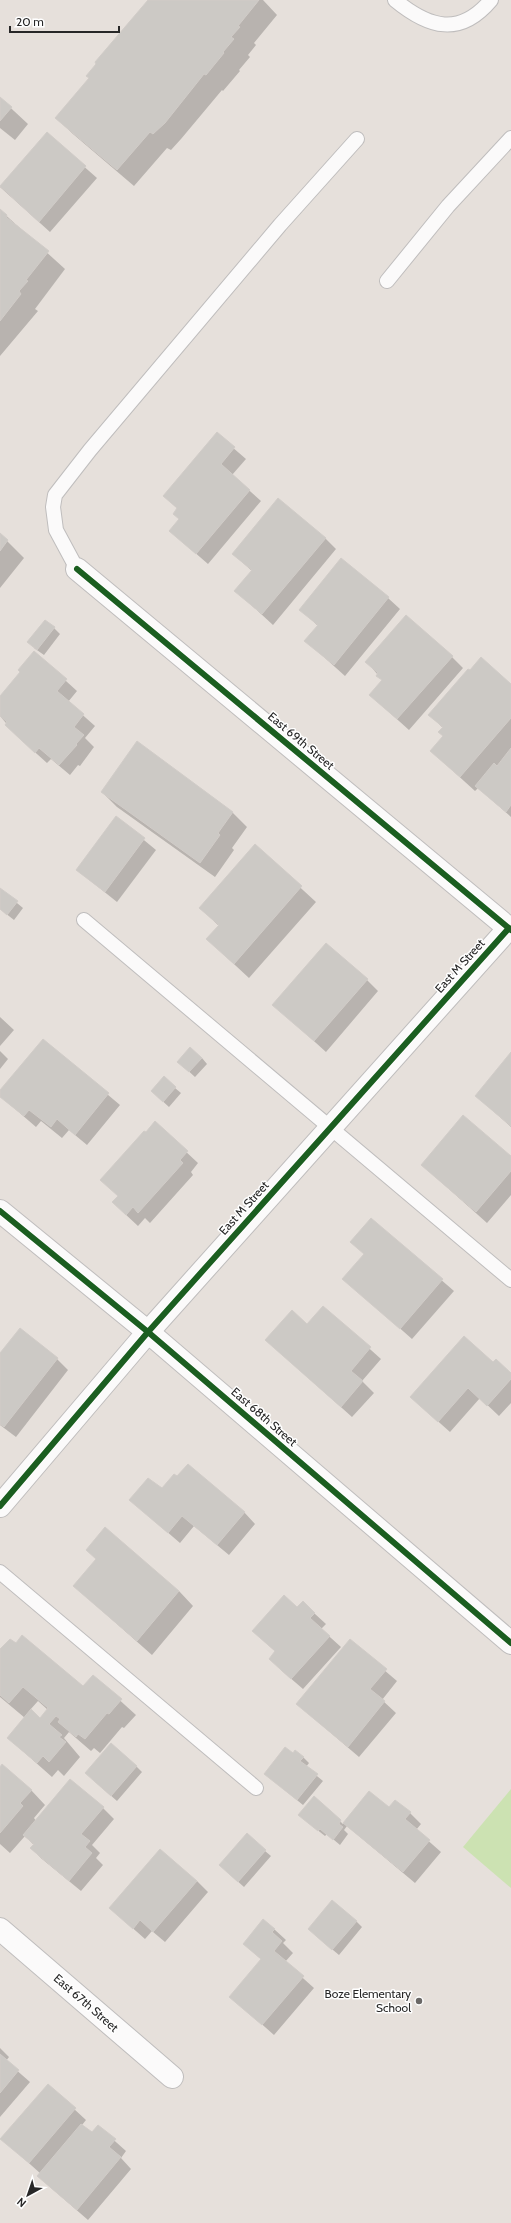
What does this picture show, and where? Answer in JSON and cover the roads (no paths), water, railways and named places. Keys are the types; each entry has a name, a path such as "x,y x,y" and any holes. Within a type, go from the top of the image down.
{"street":[{"name":"East 69th Street","path":"77,569 510,929"},
{"name":"East M Street","path":"0,1506 148,1332 510,929"},
{"name":"East 68th Street","path":"0,1211 148,1332 511,1643"},
{"name":"East 67th Street","path":"0,1929 172,2077"}],"lane":[{"path":"395,0 430,22 445,26 454,25 474,16 491,0"},
{"path":"387,281 448,206 511,138"},
{"path":"77,569 56,530 53,507 55,495 90,450 280,225 357,139"},
{"path":"84,920 511,1280"},
{"path":"0,1572 256,1788"}],"place":[{"name":"Boze Elementary School","path":"419,2001"}]}
